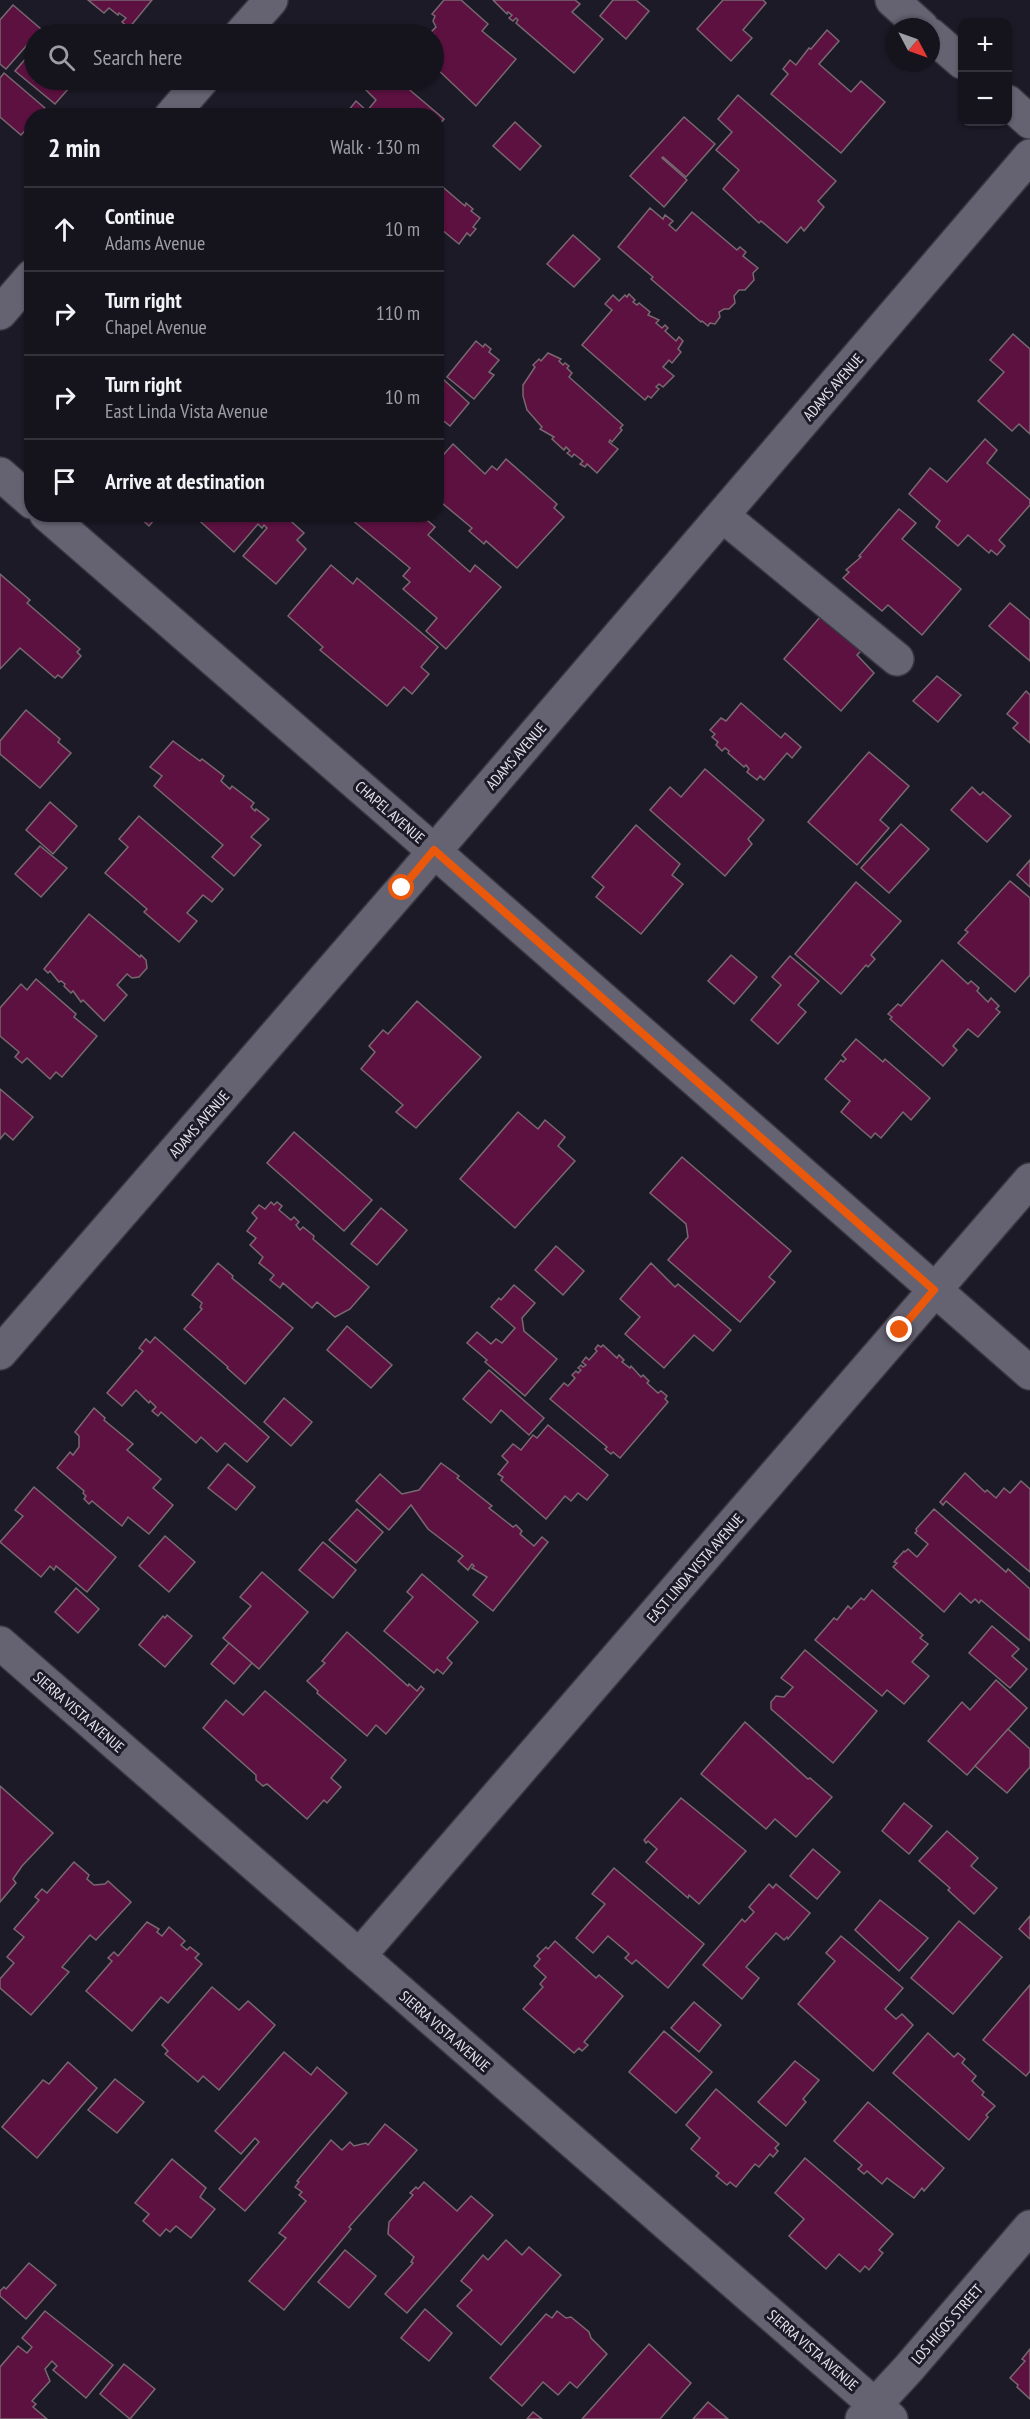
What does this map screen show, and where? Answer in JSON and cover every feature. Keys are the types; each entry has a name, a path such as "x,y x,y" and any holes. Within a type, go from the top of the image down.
{"street":[{"path":"250,24 271,0"},
{"path":"892,0 912,18"},
{"path":"940,43 958,58"},
{"path":"178,108 193,90"},
{"path":"1012,106 1030,122"},
{"name":"ADAMS AVENUE","path":"0,1353 723,516 1030,156"},
{"path":"0,312 24,285"},
{"path":"0,474 24,495"},
{"path":"723,516 897,659"},
{"name":"CHAPEL AVENUE","path":"55,522 434,850 1030,1373"},
{"name":"EAST LINDA VISTA AVENUE","path":"359,1956 1030,1180"},
{"name":"SIERRA VISTA AVENUE","path":"0,1643 359,1956 876,2414"},
{"name":"LOS HIGOS STREET","path":"876,2414 909,2368 1030,2227"}],"building":[{"path":"88,0 152,0 132,24 124,24 122,22 126,18 109,8 104,13"},
{"path":"444,0 461,0 488,24 482,31 516,59 476,106 444,76 444,24 434,24 435,16 432,14"},
{"path":"493,0 575,0 580,4 572,12 603,39 574,73 516,23 518,20 516,18 513,21 509,18 512,15 508,12 507,14"},
{"path":"613,0 636,0 649,11 626,39 600,16"},
{"path":"723,0 763,0 766,3 743,30 752,38 731,61 697,29"},
{"path":"13,5 35,24 24,24 24,48 6,69 0,64 0,20"},
{"path":"827,30 839,41 819,64 851,92 861,81 885,102 841,153 771,94 788,74 783,69 790,60 796,65"},
{"path":"24,61 24,78 15,71"},
{"path":"4,73 45,108 24,108 24,132 21,135 0,117 0,78"},
{"path":"38,90 67,90 55,104"},
{"path":"366,90 410,90 431,108 369,108 376,100"},
{"path":"738,95 836,181 818,201 824,207 804,231 801,227 787,243 761,221 759,223 723,189 739,170 716,150 732,132 718,119"},
{"path":"356,101 364,108 350,108"},
{"path":"684,117 715,144 686,177 662,158 687,180 664,207 630,176"},
{"path":"515,122 541,146 520,170 493,146"},
{"path":"444,188 465,206 466,203 473,209 471,211 480,218 473,227 476,229 470,236 467,233 459,244 444,232"},
{"path":"650,208 663,219 665,215 673,221 669,225 676,231 692,212 737,250 740,247 746,252 743,256 758,268 753,273 754,280 745,290 739,290 734,296 735,303 729,309 719,312 720,317 715,324 710,323 708,326 701,322 618,247"},
{"path":"573,235 600,259 574,287 547,264"},
{"path":"629,294 635,300 633,302 637,305 639,303 650,312 648,315 659,320 656,323 662,328 665,325 668,328 665,331 676,341 679,337 683,341 678,349 681,352 672,363 669,360 663,367 674,376 663,387 659,384 656,387 659,389 651,398 648,396 645,400 582,345 612,310 605,304 613,295 619,301"},
{"path":"1013,334 1030,349 1030,434 1019,424 1012,431 978,401 1004,372 990,360"},
{"path":"476,341 483,347 485,344 491,349 489,352 499,360 489,372 494,375 474,399 447,377"},
{"path":"548,353 561,359 559,361 563,365 565,363 569,366 567,368 572,373 569,377 623,425 620,428 622,430 612,442 610,440 609,442 618,449 597,473 587,464 585,467 580,464 583,461 574,454 572,457 567,453 570,451 566,447 564,450 552,439 554,437 540,429 542,427 527,410 523,385 535,367 533,365 539,359 541,361"},
{"path":"444,380 469,403 450,426 444,421"},
{"path":"985,439 997,450 987,463 1030,500 1030,505 999,540 1005,546 997,555 991,550 989,553 968,535 958,546 936,527 940,521 909,494 930,468 947,482"},
{"path":"453,444 485,474 492,466 497,470 506,459 557,504 554,508 564,517 517,568 486,541 484,544 469,531 472,528 444,505 444,454"},
{"path":"899,509 916,523 902,539 961,589 922,635 888,605 882,611 843,578 849,572 846,570 861,557 859,556"},
{"path":"201,522 292,522 304,533 297,540 306,549 276,584 243,556 267,528 264,525 262,528 258,524 234,552"},
{"path":"355,522 429,522 435,527 428,535 470,572 475,565 501,587 446,649 426,631 437,618 403,589 410,582 403,576 410,568"},
{"path":"331,565 353,584 357,578 438,647 421,667 429,674 412,694 404,687 387,706 320,650 323,647 288,616"},
{"path":"0,574 30,600 27,603 80,649 77,652 81,656 62,678 58,675 55,678 20,648 0,669"},
{"path":"1010,603 1030,620 1030,661 989,626"},
{"path":"820,617 864,648 857,655 874,673 841,711 784,659"},
{"path":"937,676 961,695 938,722 913,701"},
{"path":"1026,691 1030,695 1030,743 1013,728 1018,723 1007,714"},
{"path":"741,703 781,738 785,733 801,747 792,758 787,753 764,780 760,776 757,780 747,772 749,769 746,765 744,767 725,748 722,751 716,745 718,742 712,737 715,734 710,730 721,718 726,721"},
{"path":"26,710 60,739 58,742 71,753 40,788 0,754 0,741"},
{"path":"173,741 224,776 221,781 230,789 232,786 254,803 251,807 269,819 251,837 261,845 234,876 212,857 223,845 154,786 162,776 150,767"},
{"path":"869,752 909,786 880,820 889,828 857,865 808,822"},
{"path":"705,769 764,820 748,839 752,844 725,876 650,810 670,787 681,797"},
{"path":"972,787 980,795 983,792 1011,816 987,842 951,810"},
{"path":"50,802 77,826 53,854 26,830"},
{"path":"139,816 223,889 212,902 203,895 187,913 197,921 179,942 144,912 147,909 105,873 128,847 119,839"},
{"path":"901,824 929,849 889,893 861,868"},
{"path":"636,825 680,864 672,875 683,884 641,934 596,897 604,887 592,877"},
{"path":"40,846 67,868 41,897 15,874"},
{"path":"1030,860 1030,887 1017,875"},
{"path":"1010,881 1030,898 1030,975 1015,992 958,943 968,932 965,930"},
{"path":"856,882 901,921 871,955 875,959 868,967 866,965 841,994 795,954"},
{"path":"89,914 146,960 147,968 139,977 132,978 127,974 117,985 127,995 104,1021 83,1000 81,1002 73,991 71,993 64,986 65,984 59,982 50,971 48,973 44,969"},
{"path":"731,955 757,977 734,1004 708,981"},
{"path":"790,956 819,981 798,1005 806,1012 778,1044 751,1020 781,985 772,977"},
{"path":"942,960 968,984 971,981 979,988 977,991 988,1002 991,998 999,1006 996,1009 1000,1012 978,1037 968,1029 953,1046 957,1050 943,1066 890,1019 892,1017 888,1014 898,1004 901,1006"},
{"path":"36,979 76,1014 74,1017 97,1036 62,1077 56,1072 50,1079 27,1058 22,1063 15,1057 19,1052 0,1036 0,1008 21,984 27,990"},
{"path":"417,1001 481,1057 416,1128 396,1112 403,1105 361,1069 375,1052 369,1046 383,1030 388,1034"},
{"path":"856,1039 883,1062 885,1059 930,1098 911,1120 903,1112 881,1138 875,1133 871,1138 841,1112 850,1101 825,1079 841,1060 843,1062 846,1059 842,1055"},
{"path":"0,1089 33,1117 13,1140 5,1133 0,1139"},
{"path":"518,1112 538,1129 545,1120 565,1137 558,1146 575,1161 515,1228 460,1179"},
{"path":"294,1132 372,1200 344,1231 267,1163"},
{"path":"682,1157 791,1251 769,1277 775,1282 740,1322 668,1260 688,1237 686,1224 650,1193"},
{"path":"271,1202 274,1205 277,1202 282,1206 279,1210 291,1220 294,1217 299,1222 296,1225 300,1230 303,1227 314,1236 313,1239 369,1287 350,1309 335,1317 317,1302 312,1308 283,1283 280,1288 270,1280 274,1275 259,1263 263,1257 250,1245 256,1238 247,1231 257,1218 252,1213 259,1205 265,1209"},
{"path":"381,1208 407,1230 377,1265 351,1244"},
{"path":"556,1246 584,1271 563,1295 535,1270"},
{"path":"218,1263 233,1276 232,1278 293,1328 245,1384 184,1329 202,1309 200,1307 202,1303 192,1295"},
{"path":"651,1263 675,1287 678,1284 731,1330 713,1351 694,1335 664,1368 625,1334 640,1317 620,1299"},
{"path":"514,1285 535,1303 522,1318 524,1331 557,1359 525,1396 485,1362 487,1360 467,1343 477,1332 491,1344 496,1339 502,1343 515,1328 491,1307 499,1298 501,1300"},
{"path":"347,1326 392,1365 371,1388 327,1350"},
{"path":"155,1337 269,1437 247,1462 225,1443 217,1452 201,1437 196,1443 161,1412 158,1416 152,1411 156,1407 136,1390 122,1406 107,1393 143,1351 139,1348 146,1339 150,1343"},
{"path":"598,1345 601,1347 603,1345 617,1358 619,1355 624,1360 622,1362 630,1368 631,1366 641,1377 643,1375 649,1381 647,1383 658,1393 661,1391 667,1396 665,1399 668,1402 620,1458 605,1449 607,1447 550,1399 564,1383 568,1386 575,1378 572,1375 581,1370 578,1368 581,1365 583,1367 586,1365 582,1362 586,1357 589,1360 597,1351 595,1349"},
{"path":"489,1370 544,1418 529,1435 501,1410 491,1423 463,1399"},
{"path":"284,1398 312,1422 291,1446 264,1422"},
{"path":"94,1408 105,1418 104,1420 133,1444 127,1450 161,1479 153,1488 173,1505 149,1534 128,1517 122,1526 92,1501 89,1504 84,1499 86,1496 84,1491 57,1468 70,1452 73,1455 79,1447 79,1436 75,1432"},
{"path":"548,1425 608,1475 587,1500 578,1493 571,1501 565,1496 546,1519 501,1480 503,1477 498,1474 508,1462 502,1456 513,1444 521,1450 533,1435 537,1438"},
{"path":"441,1463 492,1506 489,1508 513,1527 516,1525 522,1531 520,1534 534,1546 542,1537 548,1542 493,1611 473,1595 487,1577 472,1568 474,1566 472,1564 468,1570 458,1561 463,1556 428,1529 411,1505 389,1530 356,1501 380,1474 402,1494 419,1490"},
{"path":"228,1464 255,1487 236,1510 208,1488"},
{"path":"965,1473 985,1492 987,1490 996,1498 1004,1488 1010,1493 1021,1481 1030,1489 1030,1572 946,1501 943,1505 940,1502"},
{"path":"34,1487 116,1557 87,1592 56,1566 54,1570 50,1566 41,1577 0,1542 23,1516 15,1510"},
{"path":"357,1509 383,1532 356,1563 329,1540"},
{"path":"934,1509 1006,1572 1008,1569 1030,1589 1030,1641 981,1600 979,1603 975,1599 971,1603 960,1593 944,1612 893,1567 897,1563 894,1562 904,1551 908,1549 917,1557 928,1544 915,1533"},
{"path":"165,1536 195,1562 169,1592 139,1566"},
{"path":"323,1542 356,1570 333,1598 299,1570"},
{"path":"262,1572 308,1612 259,1669 223,1638 251,1606 240,1597"},
{"path":"422,1574 478,1622 447,1658 452,1663 443,1674 437,1669 434,1673 384,1631 413,1597 407,1592"},
{"path":"76,1588 99,1609 78,1633 55,1612"},
{"path":"872,1590 923,1635 920,1638 928,1644 912,1662 929,1676 904,1704 887,1690 882,1696 815,1640 834,1618 837,1620 848,1606 851,1609 861,1598 864,1600"},
{"path":"167,1615 192,1636 165,1667 139,1645 163,1616 165,1618"},
{"path":"992,1626 1019,1649 1012,1656 1027,1669 1010,1688 969,1653"},
{"path":"347,1632 408,1686 409,1684 417,1691 421,1686 424,1689 386,1734 376,1725 367,1736 317,1693 318,1691 307,1681 325,1663 322,1661"},
{"path":"229,1643 252,1663 234,1684 211,1664"},
{"path":"805,1650 877,1711 833,1763 771,1709 771,1702 776,1696 784,1697 793,1687 781,1678"},
{"path":"996,1680 1027,1708 967,1775 928,1741 962,1702 970,1710"},
{"path":"265,1691 346,1760 331,1778 341,1787 327,1803 324,1800 307,1819 267,1784 263,1786 256,1780 256,1775 203,1728 226,1700 243,1715"},
{"path":"745,1722 808,1779 810,1778 832,1797 796,1837 775,1819 766,1829 701,1774"},
{"path":"1008,1729 1030,1749 1030,1767 1007,1793 975,1766"},
{"path":"0,1786 53,1833 22,1866 13,1879 16,1883 0,1902"},
{"path":"681,1798 746,1851 699,1904 689,1895 688,1898 646,1862 657,1849 644,1840"},
{"path":"904,1803 932,1826 909,1854 882,1831"},
{"path":"947,1831 978,1858 971,1866 997,1888 974,1914 948,1890 950,1888 919,1861"},
{"path":"813,1849 840,1872 817,1899 790,1876"},
{"path":"74,1862 89,1875 87,1879 94,1885 105,1884 108,1881 131,1902 96,1940 90,1935 62,1967 69,1972 31,2015 0,1988 0,1979 14,1963 7,1957 24,1937 14,1929 39,1900 35,1897 42,1889 47,1893"},
{"path":"614,1868 704,1944 668,1988 636,1960 632,1964 625,1958 629,1954 608,1936 593,1953 576,1938 605,1904 592,1894"},
{"path":"769,1884 773,1888 776,1884 810,1913 788,1939 787,1937 784,1940 776,1933 746,1967 759,1978 742,1999 703,1965 742,1919 745,1922 754,1912 749,1907"},
{"path":"880,1900 928,1938 899,1971 855,1930"},
{"path":"1030,1916 1030,1939 1019,1929"},
{"path":"959,1921 1002,1957 953,2014 911,1978"},
{"path":"147,1922 159,1929 157,1932 162,1936 169,1927 185,1941 181,1945 187,1950 190,1947 199,1954 195,1958 202,1964 168,2003 161,1997 132,2031 86,1991 112,1961 108,1958 114,1952 118,1956"},
{"path":"841,1936 903,1988 885,2009 896,2019 902,2014 913,2025 873,2071 798,2004 835,1961 826,1953"},
{"path":"555,1941 596,1978 599,1975 623,1996 584,2042 588,2045 582,2051 579,2048 574,2053 523,2009 543,1987 540,1984 546,1977 534,1966 540,1959 537,1956"},
{"path":"1030,1985 1030,2071 1026,2076 983,2040"},
{"path":"212,1987 239,2010 248,2001 275,2025 219,2090 203,2076 198,2082 165,2054 168,2051 162,2045"},
{"path":"694,2002 721,2025 699,2052 671,2028"},
{"path":"664,2031 712,2072 676,2113 629,2072"},
{"path":"928,2033 954,2057 958,2053 965,2059 962,2063 976,2076 972,2081 984,2092 982,2095 995,2106 969,2140 893,2073"},
{"path":"284,2052 311,2075 317,2067 347,2093 245,2211 219,2189 259,2142 255,2138 241,2154 215,2131"},
{"path":"795,2061 819,2080 803,2099 806,2102 786,2126 758,2102"},
{"path":"68,2062 97,2088 37,2158 2,2127 43,2080 49,2084"},
{"path":"115,2079 144,2102 117,2133 88,2110"},
{"path":"716,2089 779,2144 775,2148 778,2151 773,2157 770,2154 759,2167 755,2164 736,2187 730,2182 727,2185 716,2176 719,2173 691,2149 700,2138 686,2125"},
{"path":"868,2102 944,2168 924,2191 922,2188 914,2198 887,2178 882,2184 867,2171 864,2174 858,2169 862,2165 834,2141"},
{"path":"385,2124 417,2150 349,2227 351,2229 284,2310 249,2281 286,2238 279,2233 306,2201 299,2195 302,2192 295,2187 299,2182 297,2181 331,2140 342,2150 350,2142 354,2146 366,2143 368,2145"},
{"path":"805,2158 893,2234 879,2250 883,2253 869,2270 865,2266 860,2272 839,2254 826,2269 789,2236 804,2219 775,2193"},
{"path":"172,2159 206,2188 200,2197 215,2209 191,2238 176,2226 170,2232 166,2229 160,2236 143,2221 149,2214 135,2203"},
{"path":"424,2182 457,2211 471,2196 493,2215 407,2313 385,2294 413,2263 411,2262 414,2257 388,2234 389,2222 413,2195 410,2193"},
{"path":"506,2240 522,2255 529,2247 561,2275 501,2345 457,2306 472,2290 461,2281 483,2255 488,2260"},
{"path":"345,2250 376,2276 349,2308 318,2282"},
{"path":"29,2263 56,2285 26,2319 0,2296 0,2291 4,2287 6,2289"},
{"path":"425,2309 452,2333 429,2361 401,2338"},
{"path":"45,2311 113,2365 86,2398 53,2370 57,2366 52,2361 45,2369 50,2381 32,2401 36,2404 33,2407 47,2419 0,2419 0,2367 18,2346 27,2353 32,2347 22,2338"},
{"path":"557,2311 566,2318 571,2317 589,2332 591,2338 607,2354 577,2388 570,2382 558,2395 543,2382 522,2406 490,2378 546,2314 552,2318"},
{"path":"649,2344 691,2383 660,2419 582,2419"},
{"path":"1030,2349 1030,2399 1010,2378 1025,2361 1022,2359"},
{"path":"124,2364 155,2389 130,2419 100,2394"},
{"path":"708,2402 728,2419 693,2419"},
{"path":"533,2412 542,2419 527,2419"}],"route":[{"path":"402,888 434,850 934,1290 900,1330"}]}
